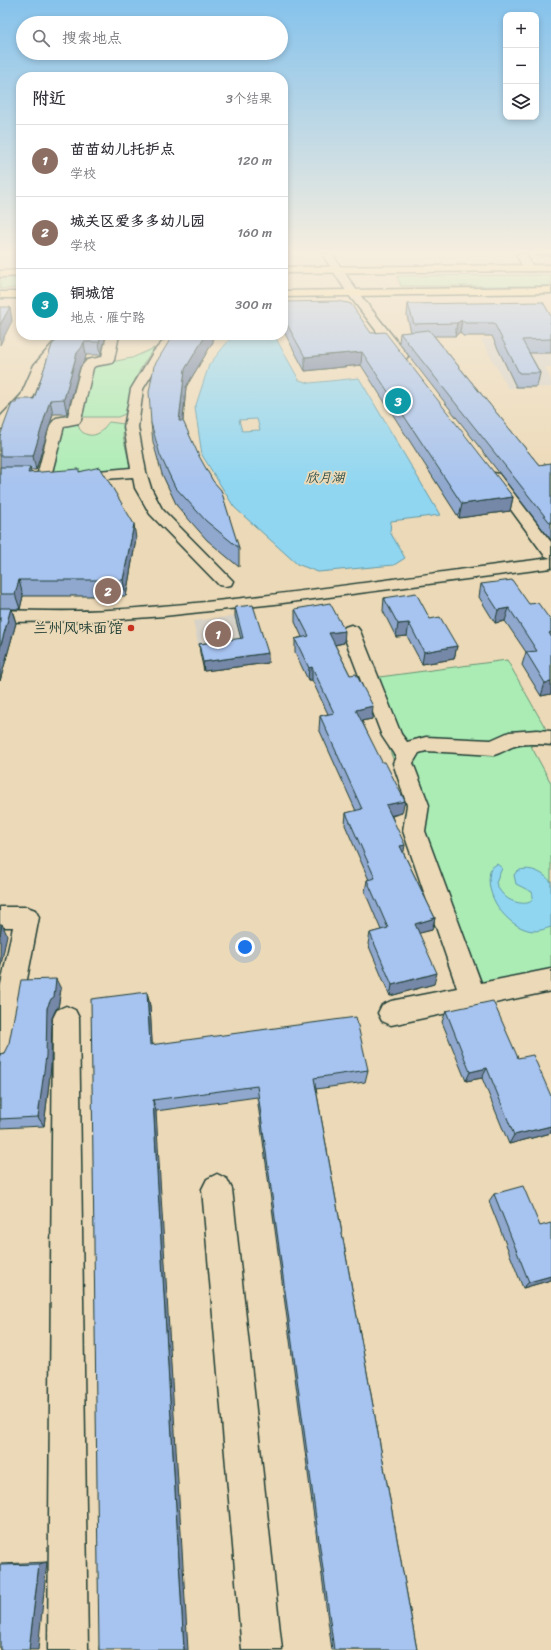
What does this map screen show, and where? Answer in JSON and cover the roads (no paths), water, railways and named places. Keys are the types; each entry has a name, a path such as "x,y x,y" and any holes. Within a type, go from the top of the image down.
{"street":[{"path":"383,331 410,366"},
{"path":"0,425 27,396 38,368 64,340"},
{"path":"112,340 108,360 91,363 87,368 74,420 61,421 57,425 50,477 102,476 138,472"},
{"path":"171,340 158,354 137,388 131,427 138,472 143,488 156,511 225,580"},
{"path":"484,464 551,553"},
{"path":"0,616 108,615 176,610 297,597 551,563"},
{"path":"351,631 392,736 407,756"},
{"path":"473,996 414,831 418,804 403,763 412,748 426,744 494,748 509,739 537,737 551,738"},
{"path":"0,917 26,917 0,1052"},
{"path":"391,1013 551,980"},
{"path":"66,1018 68,1650"},
{"path":"217,1189 262,1650"}],"water":[{"name":"欣月湖","path":"229,340 277,340 299,380 310,383 359,378 440,515 391,521 390,532 405,558 394,565 318,572 297,564 234,507 202,455 195,408 209,365","holes":["257,419 260,430 242,431 239,420"]},
{"path":"497,864 502,868 496,883 500,891 505,896 515,902 529,903 532,901 533,897 532,892 516,884 514,875 517,871 526,869 536,871 548,878 551,882 551,927 533,931 523,928 505,916 498,908 490,888 489,878 491,868"}],"place":[{"name":"铜城馆","path":"398,401"},
{"name":"城关区爱多多幼儿园","path":"108,591"},
{"name":"兰州风味面馆","path":"131,628"},
{"name":"苗苗幼儿托护点","path":"218,634"}]}
